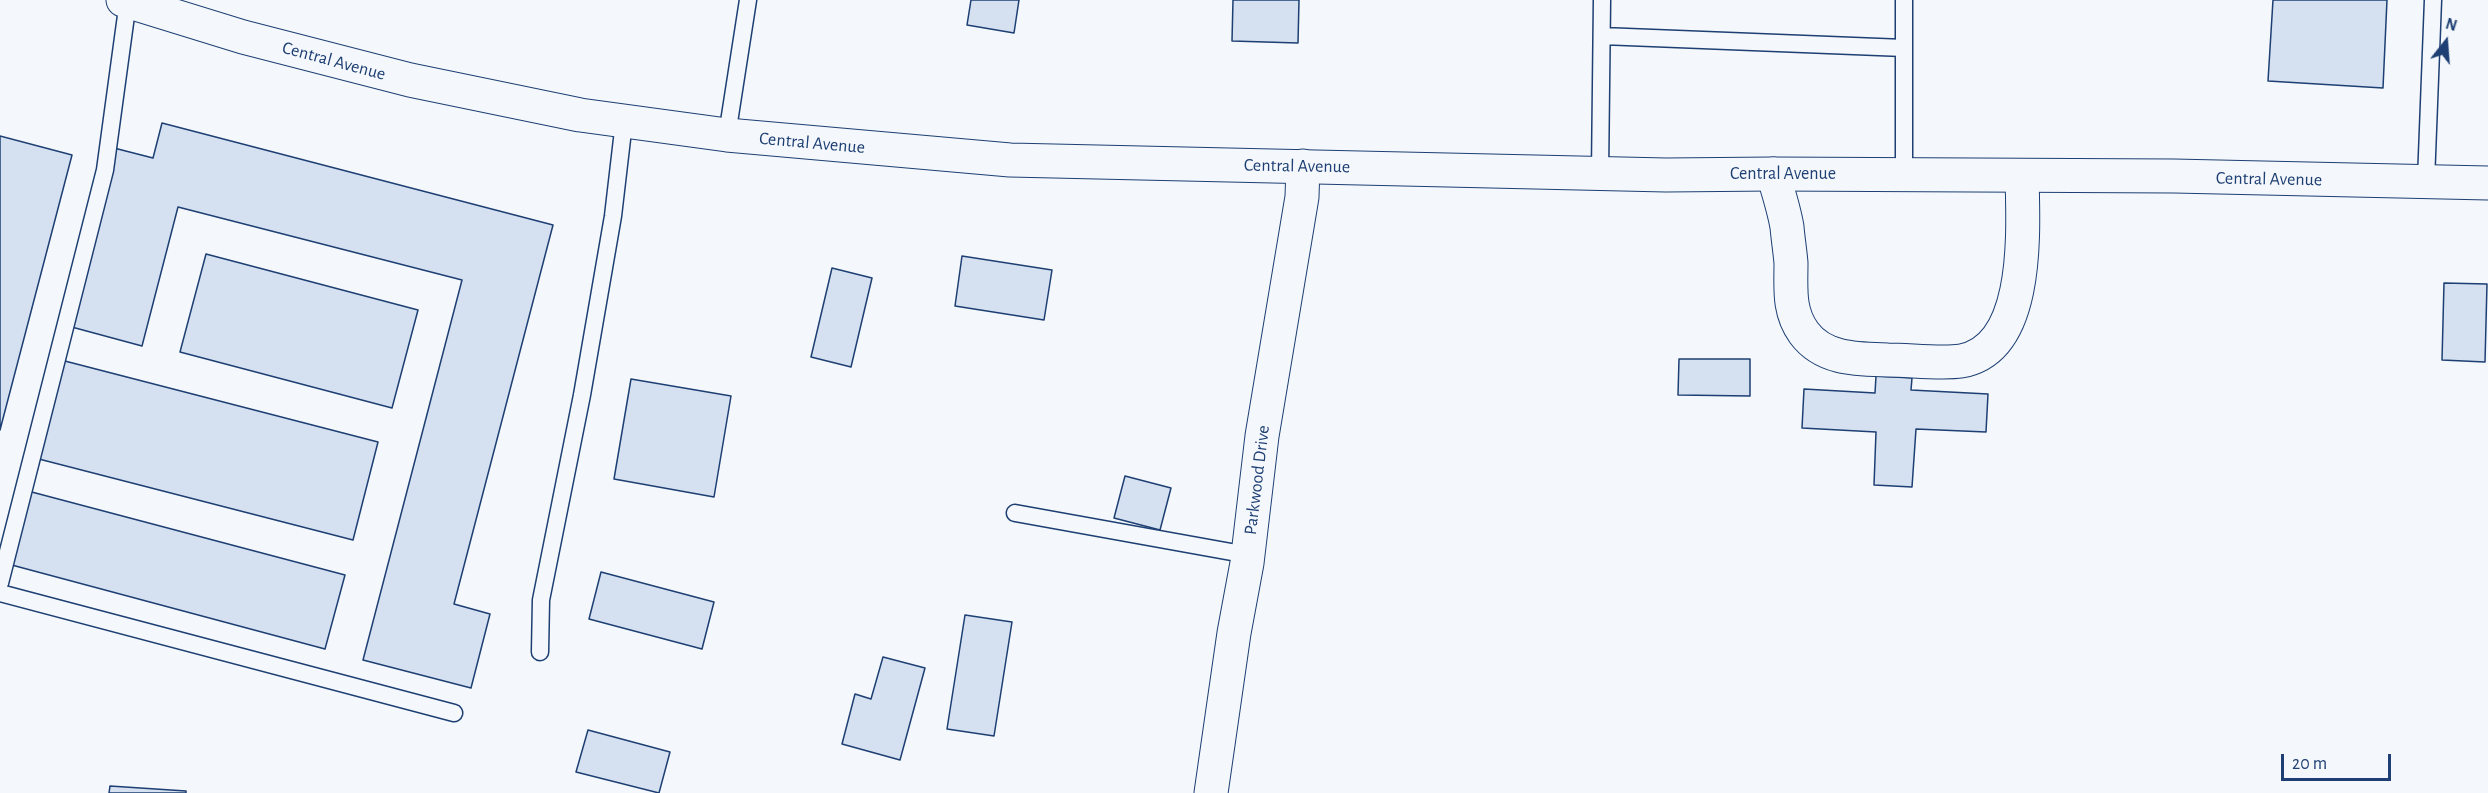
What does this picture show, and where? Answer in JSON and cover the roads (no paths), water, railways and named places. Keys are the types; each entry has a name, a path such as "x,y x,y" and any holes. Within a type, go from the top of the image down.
{"street":[{"name":"Central Avenue","path":"126,1 243,36 410,81 580,115 727,135 1010,160 1666,175 2174,176 2488,183"},
{"name":"Parkwood Drive","path":"1211,793 1234,633 1248,555 1262,436 1302,198 1303,166"},
{"path":"1773,174 1786,224 1791,264 1789,281 1795,317 1806,335 1826,350 1848,359 1962,361 1985,350 2004,329 2020,278 2023,255 2022,176"}],"lane":[{"path":"727,135 748,0"},
{"path":"1600,173 1602,0"},
{"path":"1904,0 1904,175"},
{"path":"2426,181 2433,0"},
{"path":"0,584 105,170 126,1"},
{"path":"1602,36 1904,48"},
{"path":"540,652 541,600 584,384 612,216 624,122"},
{"path":"1016,513 1248,555"},
{"path":"0,593 454,713"}]}
